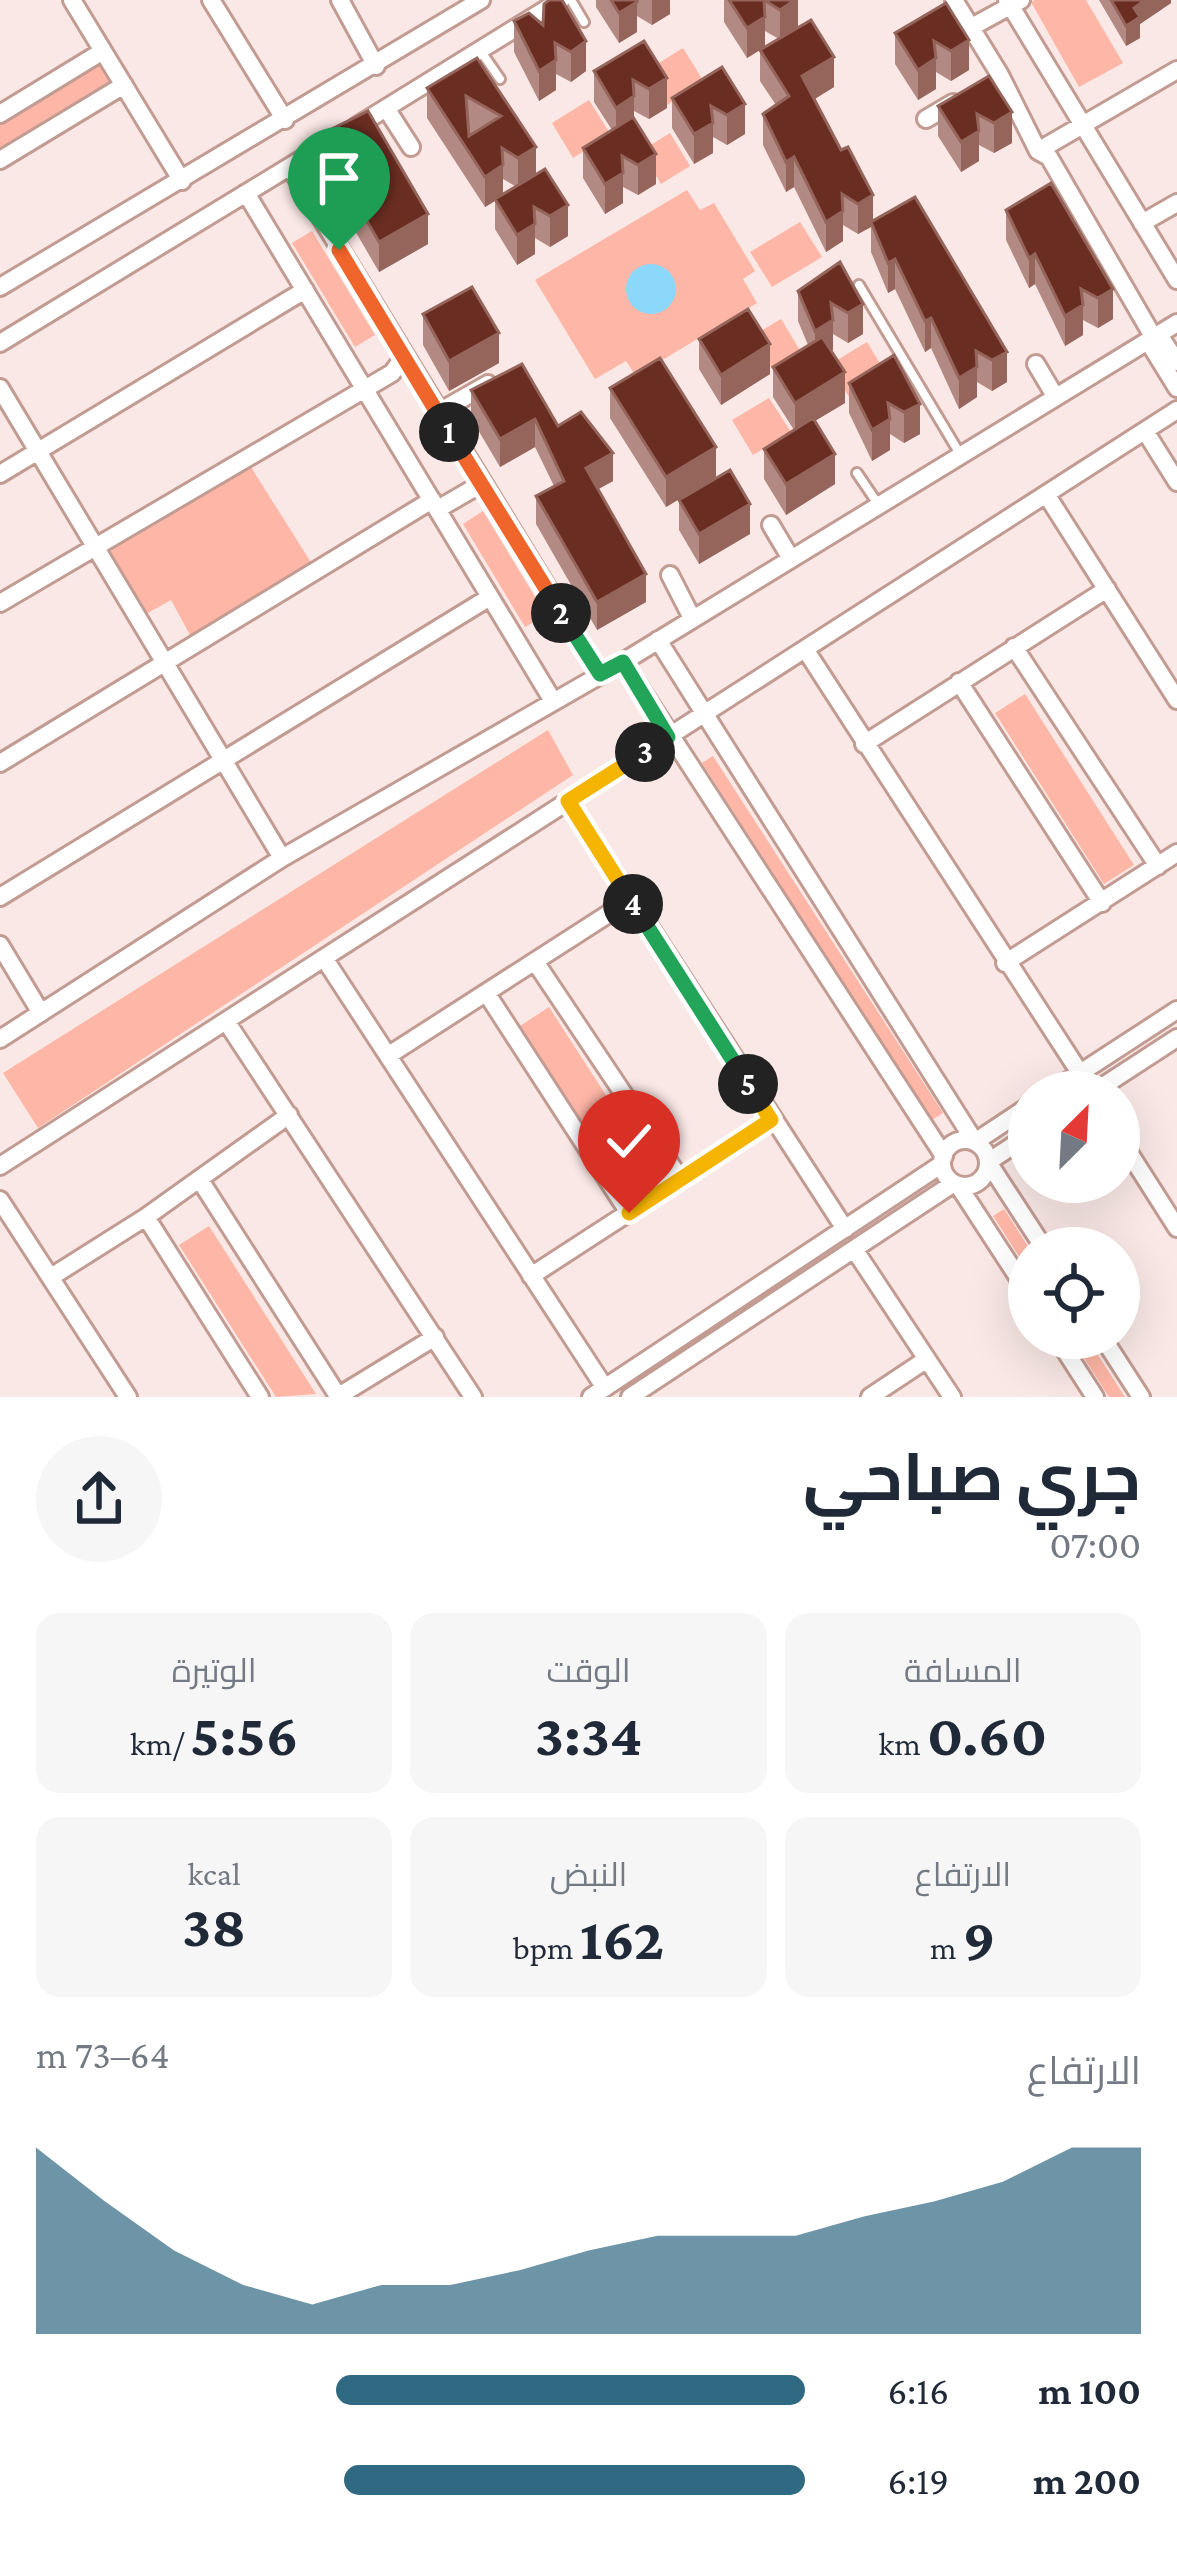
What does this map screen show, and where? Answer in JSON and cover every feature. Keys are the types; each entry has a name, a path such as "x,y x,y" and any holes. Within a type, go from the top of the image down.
{"street":[{"path":"72,0 182,181"},
{"path":"211,0 285,120"},
{"path":"340,0 376,66"},
{"path":"0,287 481,0"},
{"path":"0,343 482,53 560,0"},
{"path":"953,0 1000,75 1038,151 1049,157 1154,338 1177,388"},
{"path":"968,29 1013,2 1177,280"},
{"path":"0,114 103,51"},
{"path":"1038,151 1177,70"},
{"path":"982,86 1000,75"},
{"path":"0,160 124,85"},
{"path":"926,118 963,97"},
{"path":"386,108 411,147"},
{"path":"290,166 600,674"},
{"path":"246,193 553,701"},
{"path":"1142,223 1177,203"},
{"path":"0,474 305,290"},
{"path":"0,1039 282,858 623,662 691,616 1177,322"},
{"path":"1154,338 1177,362"},
{"path":"0,603 392,374 404,357"},
{"path":"1036,364 1055,396"},
{"path":"437,413 509,372"},
{"path":"0,388 282,858"},
{"path":"0,1166 1177,410"},
{"path":"1145,431 1177,482"},
{"path":"0,763 435,504 481,484"},
{"path":"1046,494 1177,700"},
{"path":"771,525 790,557"},
{"path":"670,575 691,616"},
{"path":"864,744 1107,590"},
{"path":"0,897 490,597"},
{"path":"658,640 1030,1227"},
{"path":"1014,647 1158,866"},
{"path":"805,649 1079,1071"},
{"path":"623,662 1008,1262"},
{"path":"959,682 1102,903"},
{"path":"568,801 845,1228"},
{"path":"1005,963 1177,853"},
{"path":"389,1055 630,900"},
{"path":"0,945 40,1013"},
{"path":"324,958 531,1276 598,1392 943,1160 958,1142 974,1142 1008,1120"},
{"path":"536,963 681,1180"},
{"path":"487,994 629,1213"},
{"path":"1083,1071 1177,1010"},
{"path":"226,1021 473,1397"},
{"path":"1126,1071 1177,1038"},
{"path":"51,1276 146,1217 289,1115"},
{"path":"531,1276 771,1120"},
{"path":"631,1397 956,1184 979,1181 988,1162 1008,1149"},
{"path":"1140,1164 1170,1202 1177,1228"},
{"path":"200,1180 338,1397 435,1337"},
{"path":"0,1200 128,1397"},
{"path":"146,1217 260,1397"},
{"path":"854,1249 952,1397"},
{"path":"870,1397 928,1359"},
{"path":"1071,1359 1095,1397"},
{"path":"1117,1359 1142,1397"}],"lane":[{"path":"572,0 584,22"},
{"path":"482,53 500,79"},
{"path":"859,286 961,455"},
{"path":"856,473 879,506"}],"shaded area":[{"path":"1086,0 1123,63 1079,87 1031,2"},
{"path":"683,48 704,82 667,105 646,71"},
{"path":"102,62 114,81 0,150 0,124"},
{"path":"589,100 611,135 573,158 552,123"},
{"path":"670,133 690,166 661,184 641,151"},
{"path":"687,190 700,210 714,203 755,271 743,279 757,303 636,376 626,361 595,379 535,280"},
{"path":"800,222 822,257 772,287 750,252"},
{"path":"312,231 375,335 355,347 292,243"},
{"path":"781,319 801,352 772,369 752,336"},
{"path":"867,342 888,377 851,400 829,365"},
{"path":"769,398 791,432 753,455 732,420"},
{"path":"249,464 312,564 190,635 171,600 146,614 107,545"},
{"path":"483,511 546,615 525,627 463,524"},
{"path":"1025,694 1134,865 1104,884 995,713"},
{"path":"548,730 573,775 38,1128 3,1073"},
{"path":"713,756 943,1113 932,1120 702,763"},
{"path":"549,1007 660,1179 631,1197 520,1026"},
{"path":"1004,1209 1016,1227 1008,1227 1008,1239 993,1216"},
{"path":"209,1226 316,1394 276,1397 179,1245"},
{"path":"1085,1359 1101,1359 1125,1397 1109,1397"}],"water":[{"path":"651,264 669,271 676,289 669,307 651,314 633,307 626,289 633,271"}],"building":[{"path":"562,0 586,41 571,52 555,43 556,60 539,71 514,21 529,13 543,25 544,4"},
{"path":"611,0 637,0 637,2 619,13"},
{"path":"729,0 764,0 765,17 747,28"},
{"path":"764,0 795,0 780,10"},
{"path":"1111,0 1145,0 1134,8 1140,17 1126,26"},
{"path":"946,3 969,40 951,51 934,41 936,58 918,70 895,33"},
{"path":"811,20 834,57 802,76 841,150 848,147 873,195 858,204 842,194 843,211 826,222 794,157 786,162 763,114 789,96 760,50"},
{"path":"644,41 667,78 649,89 633,80 634,96 616,108 594,71"},
{"path":"477,58 536,147 518,158 502,148 503,165 485,177 427,88","holes":["466,96 501,116 469,136"]},
{"path":"722,67 745,104 727,115 711,106 713,123 694,134 672,98"},
{"path":"989,76 1012,112 994,123 977,114 979,131 961,142 938,106"},
{"path":"368,111 428,214 379,242 318,136"},
{"path":"633,117 656,154 638,165 622,156 623,173 605,184 583,148"},
{"path":"545,169 568,205 550,216 534,207 535,224 517,235 495,199"},
{"path":"1051,183 1113,289 1098,298 1081,289 1083,305 1065,316 1035,254 1029,258 1006,210"},
{"path":"915,197 1007,352 992,360 976,351 977,367 959,378 931,318 925,321 895,259 888,263 871,222"},
{"path":"840,262 863,304 848,313 831,303 833,320 815,331 798,291"},
{"path":"472,287 499,333 449,361 423,314"},
{"path":"748,309 770,344 721,375 699,339"},
{"path":"822,337 845,372 795,403 773,367"},
{"path":"894,355 920,404 904,412 888,403 890,419 872,430 849,383"},
{"path":"660,358 716,447 666,477 610,388"},
{"path":"522,364 558,426 581,412 613,453 586,468 646,574 597,602 536,496 564,481 535,419 500,439 471,390"},
{"path":"813,418 835,454 786,484 764,449"},
{"path":"730,470 750,504 699,534 679,500"}],"route":[{"path":"339,250 600,674 623,662 668,737 568,801 771,1120 629,1213"}]}
